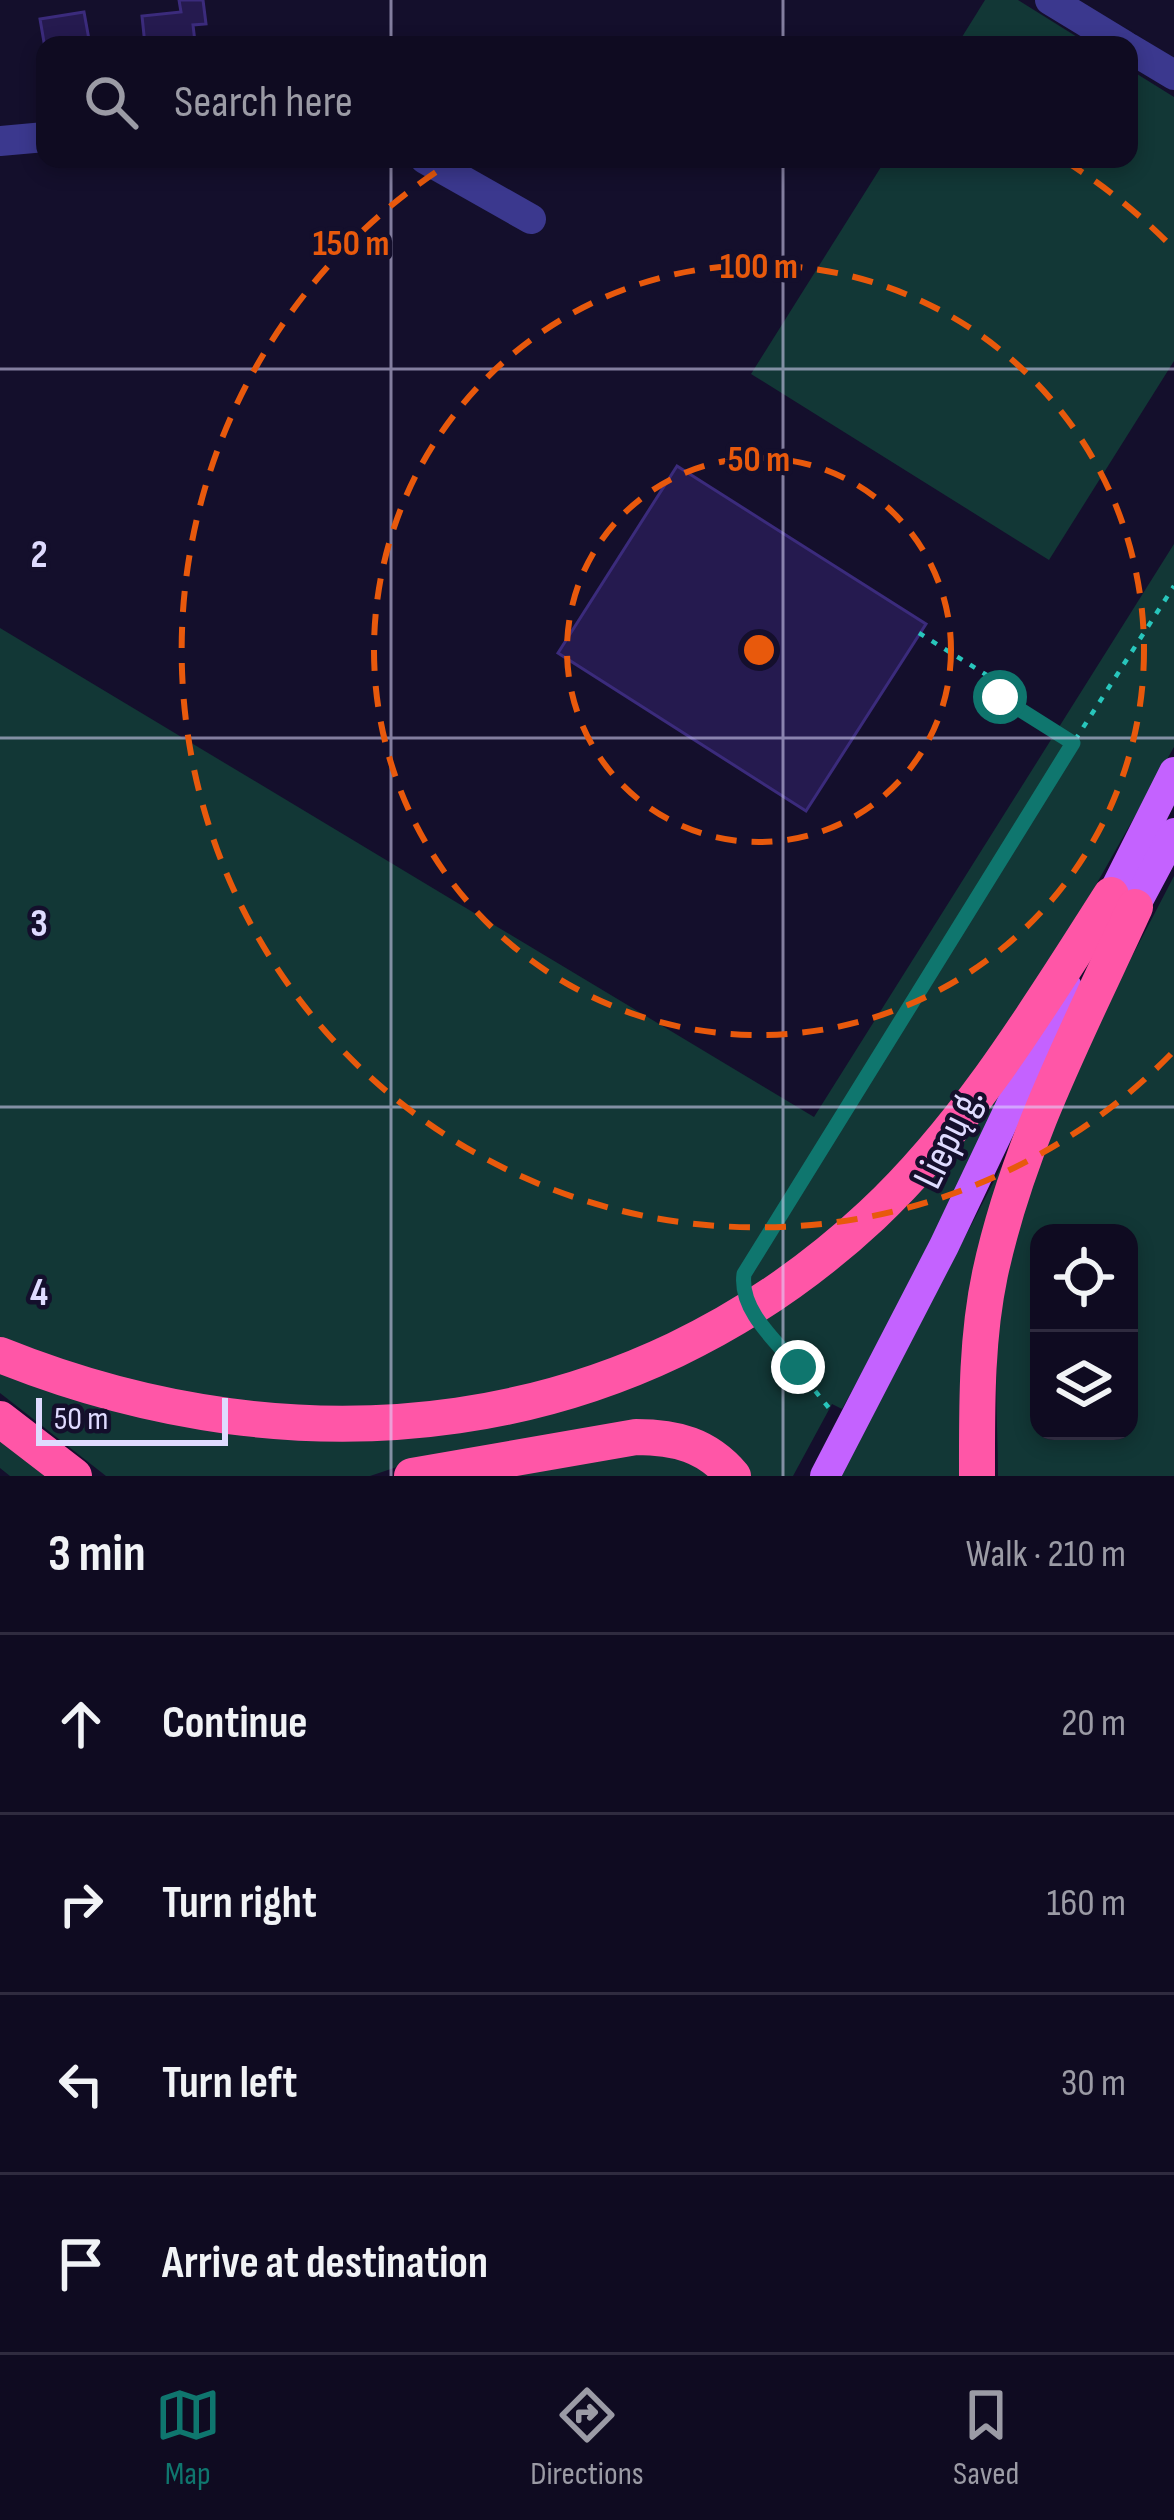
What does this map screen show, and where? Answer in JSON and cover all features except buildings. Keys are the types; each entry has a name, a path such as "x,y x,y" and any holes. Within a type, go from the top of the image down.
{"highway":[{"path":"0,1355 116,1396 241,1423 342,1428 434,1423 555,1397 610,1378 751,1308 818,1261 908,1178 1123,901"},
{"path":"977,1476 977,1380 987,1298 1015,1179 1123,901"},
{"path":"0,1419 74,1476"},
{"path":"412,1476 659,1437 700,1448 733,1476"}],"main road":[{"name":"Liepų g.","path":"824,1476 1123,901 1174,772"},
{"name":"Liepų g.","path":"1123,901 1174,833"}],"street":[{"path":"1050,0 1110,36"},
{"path":"1138,53 1174,75"},
{"path":"0,141 36,138"},
{"path":"441,168 531,219"}],"path":[{"path":"832,1412 751,1308 742,1289 744,1274 1174,586"},
{"path":"919,633 1006,687"},
{"path":"1000,697 1073,743"}],"green space":[{"path":"985,0 1018,0 1076,36 963,36"},
{"path":"1138,75 1174,97 1174,361 1049,560 751,374 880,168 1138,168"},
{"path":"1174,544 1174,747 1045,975 1006,1039 876,1197 737,1303 605,1363 530,1388 436,1406 214,1407 89,1371 0,1337 0,628 814,1117"},
{"path":"1174,876 1174,1476 998,1476 998,1338 1006,1276 1040,1156 1089,1042"},
{"path":"1012,1073 946,1220 842,1409 832,1404 793,1476 746,1476 700,1436 415,1461 370,1476 106,1476 0,1393 0,1363 246,1433 321,1440 420,1437 527,1418 714,1343"},
{"path":"1007,1156 965,1476 841,1476"},
{"path":"0,1436 51,1476 10,1476 0,1468"},
{"path":"665,1449 720,1476 495,1476"}],"route":[{"path":"798,1367 751,1308 742,1289 744,1274 1073,743 1000,697"}]}
